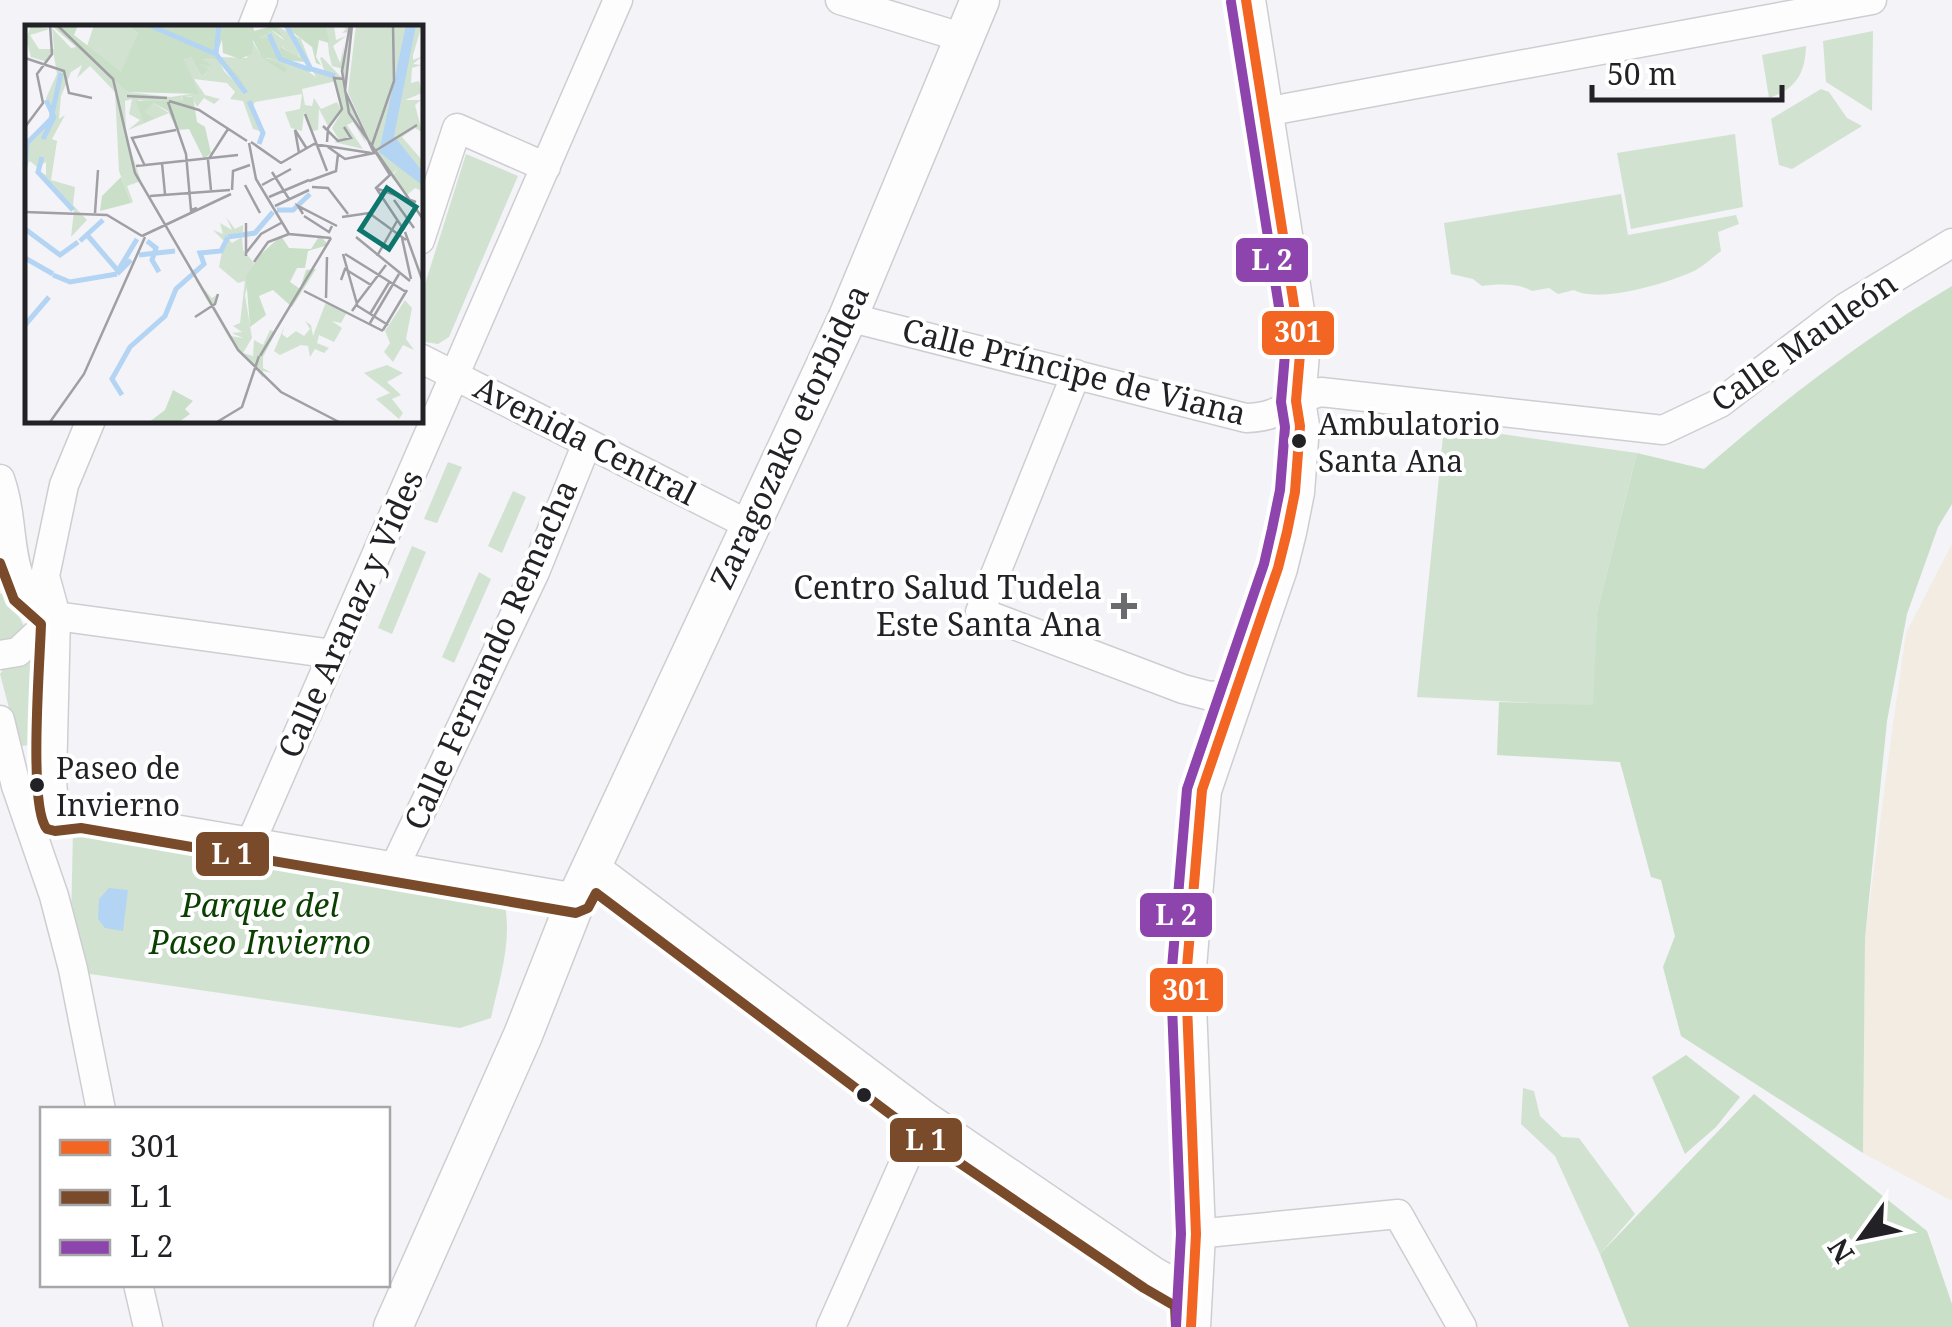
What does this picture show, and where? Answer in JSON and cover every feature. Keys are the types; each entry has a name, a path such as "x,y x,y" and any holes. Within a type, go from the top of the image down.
{"street":[{"path":"253,25 263,0"},
{"name":"Calle Aranaz y Vides","path":"251,842 618,0"},
{"path":"840,0 964,38"},
{"name":"Zaragozako etorbidea","path":"394,1327 523,1035 584,884 848,317 980,0"},
{"path":"1191,1312 1196,1234 1186,979 1202,790 1278,568 1294,492 1300,426 1296,401 1298,324 1246,0"},
{"path":"1263,109 1299,106 1872,0"},
{"path":"422,234 457,128 546,167"},
{"name":"Calle Mauleón","path":"1296,401 1321,392 1664,430 1720,403 1846,307 1952,243"},
{"name":"Calle Príncipe de Viana","path":"848,317 1246,418 1266,418 1296,401"},
{"name":"Avenida Central","path":"422,359 749,525"},
{"path":"1076,374 980,612 1183,689 1210,696 1234,694"},
{"path":"90,422 64,485 45,576 56,616 52,782 44,824 54,896 100,1107"},
{"name":"Calle Fernando Remacha","path":"394,866 535,572 586,443"},
{"path":"0,479 5,493 5,555 10,574 23,595 39,610 56,616 333,654"},
{"path":"0,655 18,652 56,616"},
{"path":"0,720 16,786 44,824"},
{"path":"44,824 81,813 394,866 584,884 1152,1276 1191,1312"},
{"path":"831,1327 923,1120"},
{"path":"1196,1234 1398,1214 1462,1327"},
{"path":"139,1287 148,1327"}],"shaded area":[{"path":"1952,544 1952,1201 1863,1153 1865,938 1906,633"}],"green space":[{"path":"1873,31 1872,111 1826,82 1823,41"},
{"path":"1806,46 1804,65 1797,79 1769,98 1762,55"},
{"path":"1821,89 1829,92 1847,118 1862,126 1792,169 1779,165 1771,119"},
{"path":"1735,134 1743,207 1631,229 1617,153"},
{"path":"466,154 518,176 449,337 438,344 422,339 422,294"},
{"path":"1621,194 1628,235 1736,215 1739,224 1718,232 1721,251 1696,270 1652,286 1616,293 1585,294 1574,290 1558,294 1549,288 1532,291 1514,285 1482,286 1473,279 1451,274 1444,223"},
{"path":"1952,286 1952,504 1938,527 1907,614 1887,721 1865,938 1863,1153 1681,1036 1663,967 1675,936 1661,880 1651,877 1620,762 1497,755 1499,702 1593,705 1597,612 1637,453 1704,469 1824,372"},
{"path":"1444,426 1637,453 1597,612 1594,706 1417,697"},
{"path":"448,462 462,467 437,523 424,519"},
{"path":"513,491 526,497 502,553 488,546"},
{"path":"412,546 426,552 392,634 378,628"},
{"path":"479,572 491,579 454,663 442,657"},
{"path":"6,590 24,631 0,650 0,594"},
{"path":"31,657 40,662 46,744 19,746 0,674 5,667"},
{"name":"Parque del Paseo Invierno","path":"73,830 255,851 470,892 505,906 506,948 491,1018 460,1028 70,971"},
{"path":"1686,1055 1740,1097 1716,1127 1685,1154 1652,1077"},
{"path":"1523,1088 1534,1091 1540,1116 1562,1137 1579,1138 1635,1214 1600,1254 1555,1156 1521,1124"},
{"path":"1754,1094 1927,1231 1952,1304 1952,1327 1629,1327 1600,1254"}],"water":[{"path":"109,888 128,890 123,931 105,928 98,919 99,899"}],"transit line":[{"name":"301","path":"1191,1327 1196,1234 1186,979 1202,790 1278,568 1295,492 1300,426 1296,401 1300,354 1297,324 1246,0"},
{"path":"1176,1326 1181,1234 1171,980 1187,789 1264,564 1280,490 1285,427 1281,402 1285,354 1282,326 1231,2"},
{"path":"0,563 14,600 41,624 36,764 41,816 47,829 81,828 576,913 588,908 596,893 914,1132 1175,1306 1176,1327"}],"place":[{"name":"Ambulatorio Santa Ana","path":"1299,441"},
{"name":"Centro Salud Tudela Este Santa Ana","path":"1124,606"},
{"name":"Paseo de Invierno","path":"37,785"}]}
